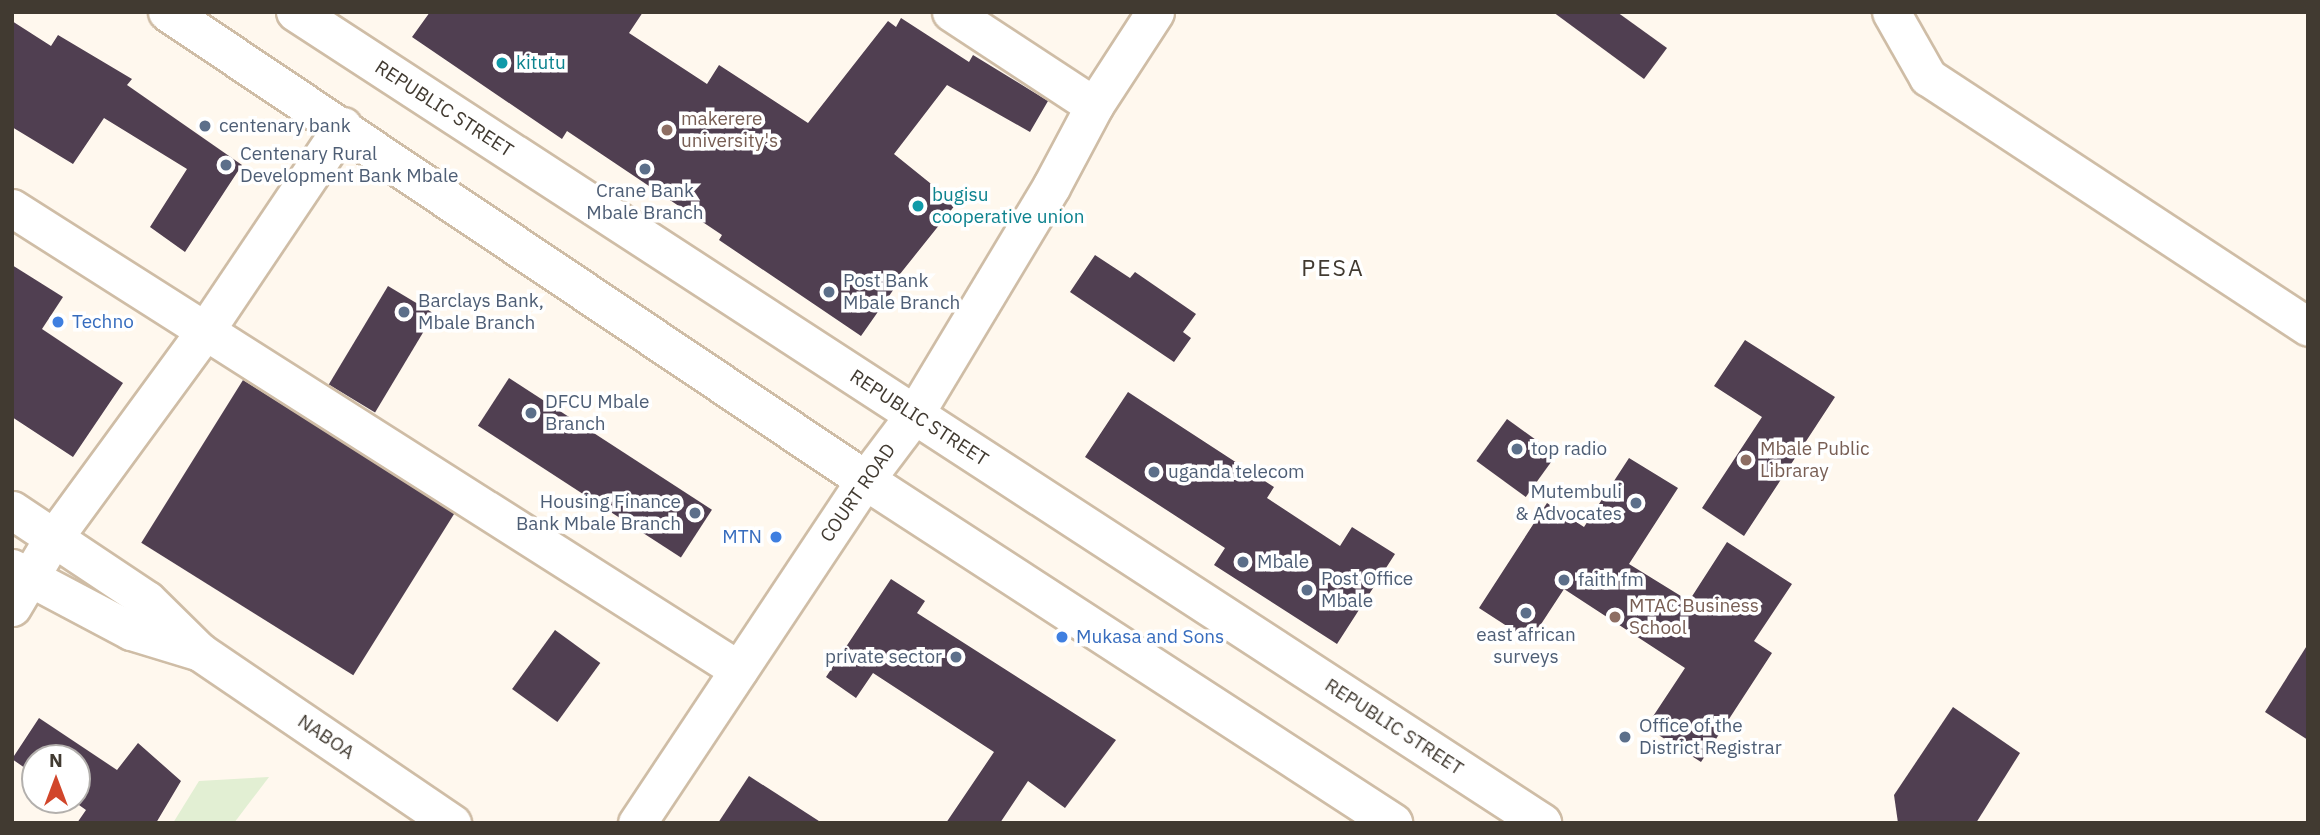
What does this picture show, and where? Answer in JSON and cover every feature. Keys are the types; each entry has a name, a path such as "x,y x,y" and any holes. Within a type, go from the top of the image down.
{"main road":[{"path":"168,12 343,126 865,480 1393,823"},
{"name":"REPUBLIC STREET","path":"296,12 1542,823"}],"street":[{"path":"951,12 1094,106"},
{"name":"COURT ROAD","path":"637,823 865,480 914,415 1051,187 1094,106 1155,12"},
{"path":"1891,12 1928,77 2308,327"},
{"path":"18,584 205,331 343,126"},
{"path":"12,208 738,670"},
{"name":"NABOA","path":"12,510 52,540 147,600 200,652 452,823"},
{"name":"NABOA","path":"18,584 131,631 200,652"}],"green space":[{"path":"269,777 234,823 173,823 199,781"}],"building":[{"path":"430,12 643,12 629,33 707,84 719,65 808,123 888,21 896,27 901,18 969,62 973,55 1048,101 1030,132 947,85 894,154 956,204 900,274 903,276 861,336 719,240 722,235 567,131 562,139 412,37"},
{"path":"1553,12 1617,12 1667,48 1644,79"},
{"path":"12,21 51,46 58,35 132,79 127,85 242,165 185,252 150,227 187,169 104,118 73,164 12,127"},
{"path":"1095,255 1130,278 1135,272 1196,314 1183,332 1191,338 1174,362 1070,292"},
{"path":"12,265 63,297 42,329 123,383 73,457 12,417"},
{"path":"388,286 434,314 375,412 329,385"},
{"path":"1745,340 1835,397 1744,536 1702,508 1762,417 1714,386"},
{"path":"509,378 712,510 681,558 478,426"},
{"path":"243,380 455,512 353,675 141,543"},
{"path":"1128,392 1274,487 1267,498 1340,546 1352,527 1395,554 1337,644 1214,565 1225,548 1085,457"},
{"path":"1507,419 1556,455 1526,497 1476,461"},
{"path":"1629,458 1678,488 1629,564 1689,601 1727,542 1792,584 1754,641 1772,653 1701,762 1646,727 1685,668 1564,589 1530,641 1479,608 1547,503 1584,527"},
{"path":"891,579 925,601 917,613 1116,740 1065,808 1028,781 1000,823 946,823 994,752 873,673 856,698 826,677"},
{"path":"555,630 600,663 557,722 512,689"},
{"path":"2308,644 2308,740 2265,712"},
{"path":"1953,707 2020,753 1976,823 1898,823 1894,795"},
{"path":"39,718 78,744 22,744"},
{"path":"138,743 181,781 156,823 77,823 83,814 91,814 91,753 117,770"},
{"path":"21,745 21,765 12,759"},
{"path":"749,776 822,823 718,823"}],"place":[{"name":"kitutu","path":"502,63"},
{"name":"centenary bank","path":"205,126"},
{"name":"makerere university's","path":"667,130"},
{"name":"Centenary Rural Development Bank Mbale","path":"226,165"},
{"name":"Crane Bank Mbale Branch","path":"645,169"},
{"name":"bugisu cooperative union","path":"918,206"},
{"name":"Post Bank Mbale Branch","path":"829,292"},
{"name":"Barclays Bank, Mbale Branch","path":"404,312"},
{"name":"Techno","path":"58,322"},
{"name":"DFCU Mbale Branch","path":"531,413"},
{"name":"top radio","path":"1517,449"},
{"name":"Mbale Public Libraray","path":"1746,460"},
{"name":"uganda telecom","path":"1154,472"},
{"name":"Mutembuli & Advocates","path":"1636,503"},
{"name":"Housing Finance Bank Mbale Branch","path":"695,513"},
{"name":"MTN","path":"776,537"},
{"name":"Mbale","path":"1243,562"},
{"name":"faith fm","path":"1564,580"},
{"name":"Post Office Mbale","path":"1307,590"},
{"name":"east african surveys","path":"1526,613"},
{"name":"MTAC Business School","path":"1615,617"},
{"name":"Mukasa and Sons","path":"1062,637"},
{"name":"private sector","path":"956,657"},
{"name":"Office of the District Registrar","path":"1625,737"}],"district":[{"name":"PESA","path":"1333,267"}]}
